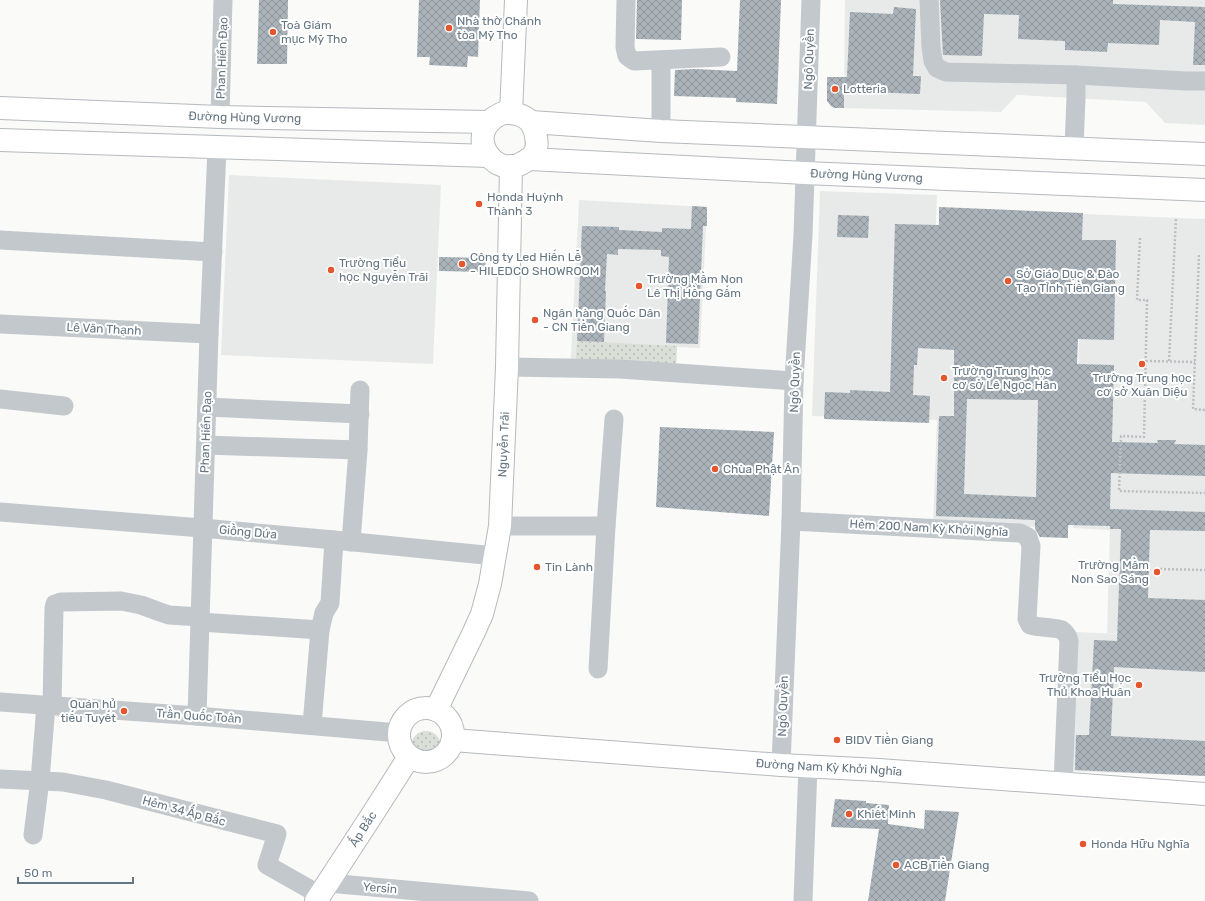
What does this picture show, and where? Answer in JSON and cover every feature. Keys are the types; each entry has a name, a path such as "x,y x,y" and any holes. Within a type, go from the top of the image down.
{"main road":[{"path":"511,112 516,0"},
{"name":"Đường Hùng Vương","path":"0,108 220,117 489,122"},
{"path":"520,163 503,166 495,162 484,148 484,131 489,122 503,113 511,112 519,114 531,122 661,131 1205,154"},
{"name":"Nguyễn Trãi","path":"436,710 474,634 482,614 490,584 500,526 507,367 520,163 535,152 537,141 531,122"},
{"path":"0,140 489,156"},
{"name":"Đường Hùng Vương","path":"520,163 805,173 1205,190"},
{"path":"428,708 436,710 447,719 451,725 453,732 450,747 439,759 432,762 420,762 409,757 399,742 401,724 405,717 412,712 428,708"},
{"name":"Đường Nam Kỳ Khởi Nghĩa","path":"452,740 781,765 1063,783 1205,794"},
{"name":"Ấp Bắc","path":"321,893 409,757"}],"street":[{"name":"Phan Hiển Đạo","path":"220,117 223,0"},
{"path":"626,0 625,47 627,56 634,61 721,57"},
{"name":"Ngô Quyền","path":"781,765 791,521 794,381 803,235 811,0"},
{"path":"929,0 933,61 937,68 946,72 1076,75 1205,81"},
{"path":"661,60 661,131"},
{"path":"1074,148 1076,75"},
{"name":"Phan Hiển Đạo","path":"197,716 202,528 217,148"},
{"path":"0,240 213,252"},
{"name":"Lê Văn Thạnh","path":"0,324 209,334"},
{"path":"507,367 620,369 794,381"},
{"path":"312,725 320,630 324,613 330,603 343,541 358,450 360,390"},
{"path":"0,399 64,406"},
{"path":"207,407 360,414"},
{"path":"598,669 614,419"},
{"path":"206,445 358,450"},
{"name":"Giồng Dứa","path":"0,512 202,528 495,556"},
{"name":"Hẻm 200 Nam Kỳ Khởi Nghĩa","path":"791,521 1020,533 1028,538 1031,546 1027,619 1030,625 1037,628 1061,630 1067,635 1069,641 1063,783"},
{"path":"500,526 606,526"},
{"path":"33,835 49,706 55,604 61,602 133,602 169,615 200,620 320,630"},
{"name":"Trần Quốc Toản","path":"0,702 197,716 399,733"},
{"path":"803,901 808,766"},
{"name":"Hẻm 34 Ấp Bắc","path":"0,779 63,782 106,790 277,834 267,865 321,893"},
{"name":"Yersin","path":"321,893 529,901"}],"path":[{"path":"1169,361 1176,217"},
{"path":"1140,238 1137,300 1147,300 1144,437 1121,436 1119,491 1205,493"},
{"path":"1200,255 1193,409 1205,410"},
{"path":"1146,361 1195,362"},
{"path":"1160,569 1205,570"}],"shaded area":[{"path":"845,0 1205,0 1205,125 1165,123 1146,102 1017,95 1001,112 844,108"},
{"name":"Trường Tiểu học Nguyễn Trãi","path":"229,175 441,185 433,364 221,355"},
{"name":"Trường Trung học cơ sở Lê Ngọc Hân","path":"820,191 937,195 932,334 1075,339 1069,528 933,524 937,420 812,416"},
{"name":"Trường Mầm Non Lê Thị Hồng Gấm","path":"579,200 707,207 700,348 677,347 570,374"},
{"name":"Trường Trung học cơ sở Xuân Diệu","path":"1083,214 1205,219 1205,636 1107,633 1110,530 1073,528"},
{"path":"577,341 677,346 676,377 575,371"},
{"name":"Trường Tiểu Học Thủ Khoa Huân","path":"1075,632 1205,637 1205,776 1070,771"},
{"path":"426,731 437,735 441,746 437,757 426,761 415,757 411,746 415,735"}],"building":[{"name":"Toà Giám mục Mỹ Tho","path":"259,0 288,0 287,64 257,64"},
{"name":"Nhà thờ Chánh tòa Mỹ Tho","path":"419,0 480,0 478,57 468,56 467,67 429,65 430,57 417,57"},
{"path":"637,0 682,0 681,40 636,39"},
{"path":"740,0 781,0 777,104 736,102 736,98 674,96 675,70 695,69 737,71"},
{"path":"940,0 1113,0 1113,4 1205,7 1205,65 1193,65 1195,22 1160,20 1159,45 1108,43 1107,52 1065,50 1065,41 1018,39 1019,15 984,14 982,56 943,55"},
{"path":"894,7 916,9 913,76 921,76 920,94 844,91 844,108 834,108 827,101 827,77 847,77 850,12 893,14"},
{"path":"692,206 707,207 707,226 703,226 698,344 666,343 669,257 661,256 661,250 618,249 618,255 607,254 604,342 577,341 582,226 619,227 619,230 662,232 662,228 691,229"},
{"path":"939,207 1083,213 1082,240 1116,240 1114,340 1078,339 1077,364 1114,365 1112,442 1158,443 1157,440 1176,440 1174,444 1205,445 1205,476 1111,473 1110,509 1205,512 1205,531 1150,530 1148,598 1205,600 1205,672 1114,667 1111,736 1205,741 1205,776 1075,770 1076,735 1089,735 1094,640 1117,641 1121,529 1110,529 1110,526 1068,525 1068,538 1040,537 1035,529 1035,520 936,516 939,416 954,416 954,350 918,348 917,365 914,365 913,395 930,396 929,423 824,419 825,392 850,393 850,390 890,392 895,224 939,225","holes":["967,399 1038,400 1036,497 964,494"]},
{"path":"838,215 869,216 868,238 837,237"},
{"name":"Công ty Led Hiến Lễ - HILEDCO SHOWROOM","path":"439,257 486,258 485,272 439,271"},
{"name":"Chùa Phật Ân","path":"660,427 774,432 769,516 656,507"},
{"path":"835,799 866,801 866,803 889,805 888,824 924,829 925,810 959,812 945,901 868,901 879,829 831,827"}],"place":[{"name":"Nhà thờ Chánh tòa Mỹ Tho","path":"449,28"},
{"name":"Toà Giám mục Mỹ Tho","path":"273,32"},
{"name":"Lotteria","path":"835,89"},
{"name":"Honda Huỳnh Thành 3","path":"479,204"},
{"name":"Công ty Led Hiến Lễ - HILEDCO SHOWROOM","path":"462,264"},
{"name":"Trường Tiểu học Nguyễn Trãi","path":"331,270"},
{"name":"Sở Giáo Dục & Đào Tạo Tỉnh Tiền Giang","path":"1008,281"},
{"name":"Trường Mầm Non Lê Thị Hồng Gấm","path":"639,286"},
{"name":"Ngân hàng Quốc Dân - CN Tiền Giang","path":"535,320"},
{"name":"Trường Trung học cơ sở Xuân Diệu","path":"1142,364"},
{"name":"Trường Trung học cơ sở Lê Ngọc Hân","path":"944,378"},
{"name":"Chùa Phật Ân","path":"715,469"},
{"name":"Tin Lành","path":"537,567"},
{"name":"Trường Mầm Non Sao Sáng","path":"1157,572"},
{"name":"Trường Tiểu Học Thủ Khoa Huân","path":"1139,685"},
{"name":"Quán hủ tiếu Tuyết","path":"124,711"},
{"name":"BIDV Tiền Giang","path":"837,740"},
{"name":"Khiết Minh","path":"849,814"},
{"name":"Honda Hữu Nghĩa","path":"1083,844"},
{"name":"ACB Tiền Giang","path":"896,865"}]}
